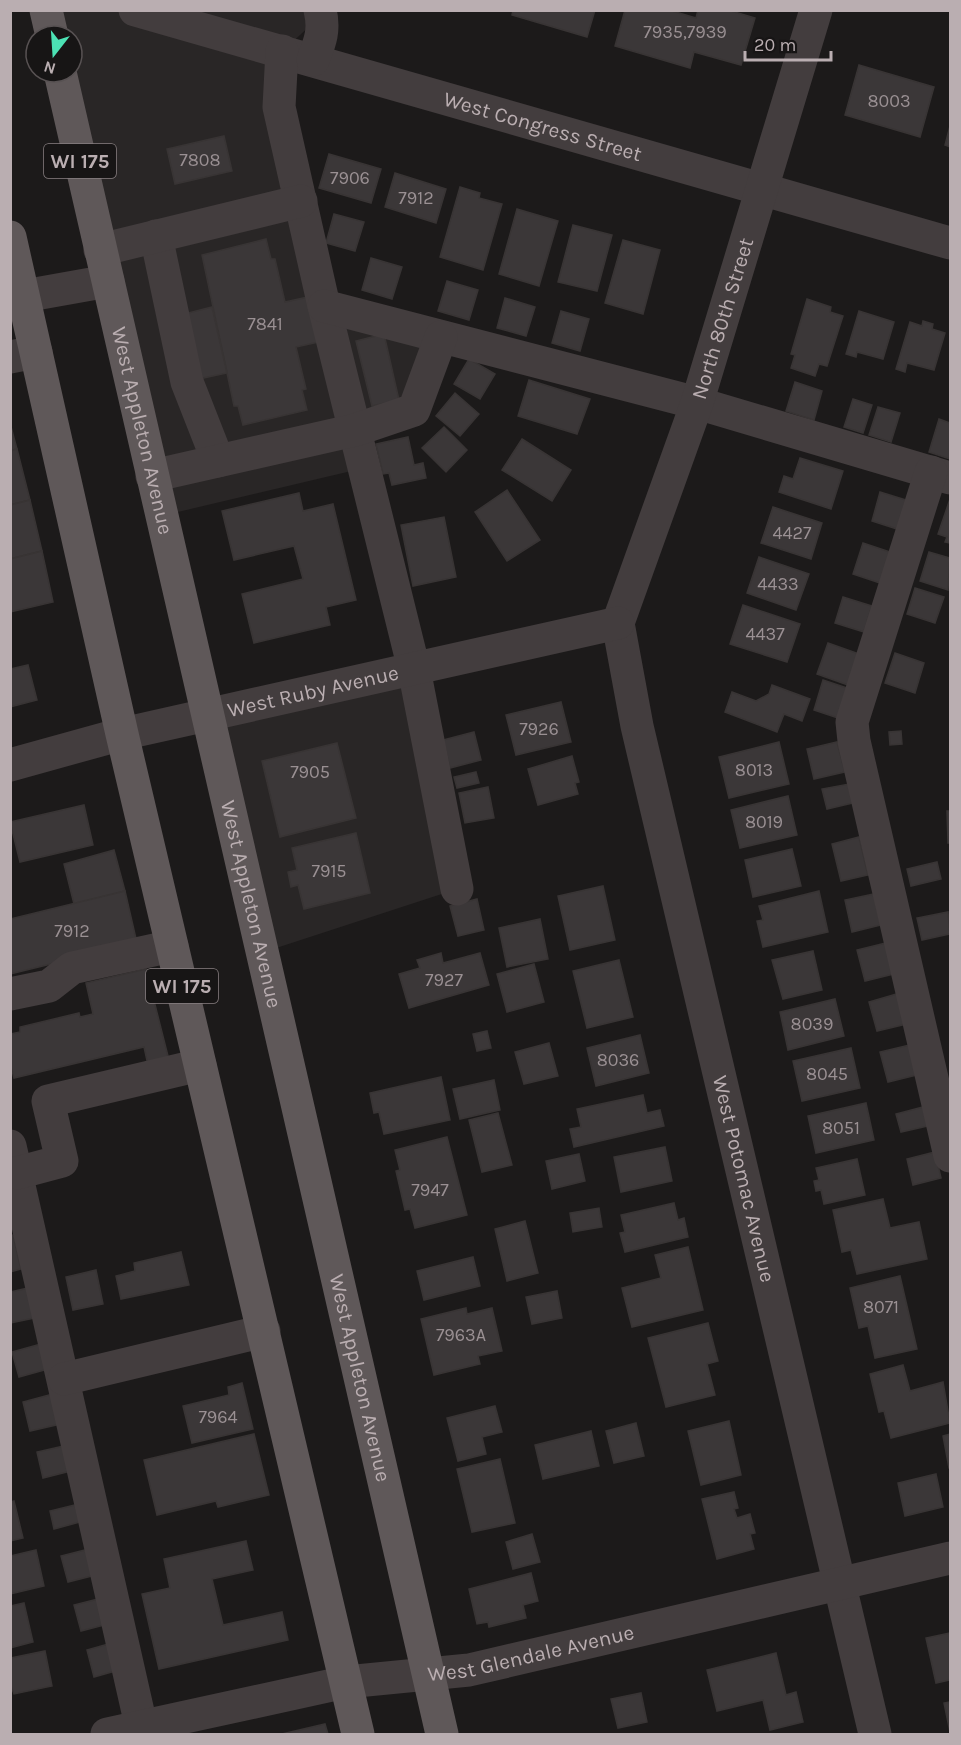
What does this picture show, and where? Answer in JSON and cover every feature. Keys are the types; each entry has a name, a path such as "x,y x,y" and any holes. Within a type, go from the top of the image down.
{"main road":[{"name":"West Appleton Avenue","path":"63,84 442,1734"},
{"name":"WI 175","path":"10,237 24,296 23,355 122,734 358,1734"}],"street":[{"name":"West Congress Street","path":"135,10 951,243"},
{"path":"313,60 324,25 320,10"},
{"name":"North 80th Street","path":"618,623 697,404 816,10"},
{"path":"282,51 279,107 324,306 414,669 457,889"},
{"path":"24,296 104,265 156,236 301,201"},
{"path":"156,236 187,382 218,461"},
{"path":"324,306 697,404 941,475 852,722 854,741 951,1156"},
{"path":"152,476 355,430 414,410 441,337"},
{"name":"West Ruby Avenue","path":"10,765 122,734 618,623"},
{"name":"West Potomac Avenue","path":"618,623 640,738 875,1734"},
{"path":"10,994 49,986 72,968 172,946"},
{"path":"142,1731 14,1159 62,1161 48,1101 200,1065"},
{"path":"64,1379 264,1331"},
{"name":"West Glendale Avenue","path":"107,1734 142,1731 346,1682 470,1670 840,1585 951,1557"}],"shaded area":[{"path":"46,11 317,11 318,18 282,52 324,306 441,337 414,410 355,430 364,468 161,516 74,84 84,84 84,24 49,24"},
{"path":"414,669 457,889 264,952 206,715"}],"building":[{"path":"513,10 595,10 587,37 512,15"},
{"path":"625,10 669,10 696,18 698,10 728,10 755,18 741,65 694,52 690,68 615,46"},
{"path":"859,65 934,87 920,137 845,115"},
{"path":"950,126 950,147 945,145"},
{"path":"224,136 232,171 175,184 167,149"},
{"path":"329,154 381,169 371,203 319,188"},
{"path":"395,173 446,189 436,223 385,207"},
{"path":"460,187 480,193 479,198 502,204 483,270 440,257"},
{"path":"517,209 558,221 539,286 499,274"},
{"path":"334,214 364,222 355,251 326,243"},
{"path":"573,225 612,235 597,291 558,282"},
{"path":"266,239 271,259 275,259 285,302 308,297 319,342 296,347 306,389 302,390 307,410 243,425 238,406 234,406 202,255"},
{"path":"623,240 660,250 643,314 605,303"},
{"path":"371,258 402,267 392,299 362,290"},
{"path":"447,281 478,290 469,320 438,311"},
{"path":"505,298 535,307 526,336 497,328"},
{"path":"807,299 831,307 830,312 843,316 827,366 819,364 815,376 791,368 795,355 791,354"},
{"path":"212,307 227,373 194,380 188,313"},
{"path":"561,311 589,319 580,351 552,343"},
{"path":"859,311 894,322 883,359 857,352 856,357 846,354"},
{"path":"923,321 933,324 932,329 945,333 934,370 907,363 905,372 896,369 910,322 922,326"},
{"path":"384,334 399,400 372,406 356,341"},
{"path":"469,359 495,374 480,399 454,384"},
{"path":"529,380 590,399 577,434 518,416"},
{"path":"795,382 822,391 814,420 786,411"},
{"path":"455,393 479,414 460,436 436,416"},
{"path":"853,399 872,405 863,433 844,427"},
{"path":"878,407 900,413 891,442 869,435"},
{"path":"939,419 950,423 950,459 929,452"},
{"path":"10,423 17,449 10,451"},
{"path":"444,427 467,450 446,472 422,448"},
{"path":"408,437 414,465 423,463 426,478 392,485 389,473 383,474 376,444"},
{"path":"522,439 571,470 552,501 502,470"},
{"path":"17,449 30,500 10,505 10,451"},
{"path":"800,458 843,471 831,509 779,492 784,476 793,479"},
{"path":"507,490 540,540 507,561 475,512"},
{"path":"880,492 906,500 897,529 872,521"},
{"path":"299,493 303,511 333,504 356,600 326,607 330,625 254,643 242,594 303,579 294,546 234,560 222,511"},
{"path":"950,499 950,543 945,542 947,537 938,534"},
{"path":"30,500 42,551 10,559 10,505"},
{"path":"773,507 822,523 811,559 761,543"},
{"path":"444,517 456,577 413,586 401,525"},
{"path":"863,543 890,552 880,583 853,574"},
{"path":"42,551 53,602 10,612 10,559"},
{"path":"929,552 950,558 948,590 920,581"},
{"path":"759,557 809,574 796,610 747,593"},
{"path":"915,588 944,597 935,623 907,614"},
{"path":"843,597 872,606 864,632 835,623"},
{"path":"743,605 800,624 787,662 730,644"},
{"path":"828,643 859,654 848,685 817,674"},
{"path":"895,653 924,663 915,693 885,683"},
{"path":"28,665 37,700 10,707 10,669"},
{"path":"823,680 847,688 838,718 814,710"},
{"path":"772,685 810,699 802,721 784,714 777,732 725,712 732,692 756,701 769,694"},
{"path":"561,702 571,742 516,755 506,715"},
{"path":"901,731 902,744 890,745 889,732"},
{"path":"474,732 481,760 450,768 443,740"},
{"path":"779,742 789,784 729,798 719,757"},
{"path":"837,742 845,772 814,779 807,749"},
{"path":"337,743 356,818 280,837 262,761"},
{"path":"572,756 579,782 575,783 578,794 538,805 528,769"},
{"path":"476,772 479,783 457,788 454,777"},
{"path":"849,784 853,803 827,809 822,789"},
{"path":"488,787 494,818 465,823 459,793"},
{"path":"788,796 797,835 740,848 731,810"},
{"path":"84,805 93,845 20,862 10,822"},
{"path":"947,811 950,811 950,843 948,843"},
{"path":"356,833 370,893 304,909 298,885 291,887 288,872 297,870 292,848"},
{"path":"859,837 868,875 841,881 832,844"},
{"path":"792,849 801,886 753,897 745,860"},
{"path":"114,850 125,891 74,904 64,864"},
{"path":"937,862 941,879 911,886 907,869"},
{"path":"603,886 615,940 570,950 558,896"},
{"path":"125,891 137,943 10,974 10,919"},
{"path":"819,891 828,932 763,947 757,921 763,920 759,906"},
{"path":"874,894 881,925 852,932 845,900"},
{"path":"477,899 484,930 458,936 450,906"},
{"path":"948,912 950,934 922,940 917,918"},
{"path":"540,919 548,959 507,967 499,928"},
{"path":"886,943 894,974 865,981 857,950"},
{"path":"813,951 822,990 783,999 772,960"},
{"path":"441,953 443,963 480,953 489,985 409,1008 399,974 420,968 417,960"},
{"path":"619,960 633,1017 587,1028 573,971"},
{"path":"534,964 544,1002 507,1012 497,974"},
{"path":"146,969 169,1060 148,1065 144,1047 14,1078 10,1064 10,1034 20,1032 20,1027 79,1013 80,1017 93,1014 86,983"},
{"path":"900,993 907,1024 877,1031 869,1002"},
{"path":"835,999 844,1036 788,1050 780,1012"},
{"path":"487,1031 491,1048 477,1051 473,1034"},
{"path":"640,1035 649,1073 596,1086 587,1048"},
{"path":"549,1043 558,1076 524,1084 515,1052"},
{"path":"910,1045 917,1075 888,1082 880,1052"},
{"path":"851,1048 860,1088 802,1101 793,1061"},
{"path":"441,1077 450,1120 384,1134 379,1112 374,1113 370,1093"},
{"path":"494,1080 500,1110 460,1119 453,1089"},
{"path":"643,1095 647,1113 660,1110 664,1126 574,1147 570,1129 581,1127 577,1109"},
{"path":"866,1103 874,1140 816,1153 808,1116"},
{"path":"923,1107 928,1126 901,1132 896,1114"},
{"path":"498,1113 512,1165 482,1172 469,1120"},
{"path":"447,1137 467,1215 415,1228 410,1209 405,1210 396,1171 400,1170 395,1150"},
{"path":"665,1147 672,1181 621,1192 614,1157"},
{"path":"935,1152 941,1178 913,1185 907,1159"},
{"path":"579,1154 585,1181 552,1189 546,1161"},
{"path":"857,1159 865,1195 824,1204 821,1190 816,1191 814,1181 819,1180 816,1168"},
{"path":"883,1199 890,1228 919,1222 927,1259 857,1274 851,1250 842,1252 833,1210"},
{"path":"674,1203 678,1220 684,1218 688,1237 625,1252 620,1233 625,1232 621,1215"},
{"path":"599,1208 602,1227 573,1232 570,1213"},
{"path":"525,1221 538,1273 507,1281 495,1229"},
{"path":"13,1235 21,1269 10,1272 10,1236"},
{"path":"688,1247 703,1310 632,1327 622,1288 661,1278 655,1255"},
{"path":"181,1252 189,1285 121,1299 116,1276 135,1271 134,1263"},
{"path":"473,1257 480,1286 424,1300 417,1271"},
{"path":"96,1270 103,1304 73,1310 66,1277"},
{"path":"900,1276 917,1349 875,1358 868,1326 859,1328 850,1288"},
{"path":"28,1288 35,1318 10,1323 10,1292"},
{"path":"557,1291 562,1318 532,1324 526,1297"},
{"path":"466,1308 467,1314 492,1308 502,1351 478,1356 480,1364 434,1375 421,1319"},
{"path":"708,1323 718,1361 707,1364 715,1395 666,1407 648,1338"},
{"path":"41,1344 48,1369 19,1377 12,1352"},
{"path":"903,1365 910,1391 943,1382 950,1423 891,1438 884,1411 879,1412 870,1374"},
{"path":"242,1383 253,1429 192,1443 183,1406 229,1395 228,1387"},
{"path":"53,1394 61,1424 30,1431 23,1402"},
{"path":"495,1406 502,1432 482,1437 486,1454 458,1461 447,1418"},
{"path":"729,1421 741,1475 701,1485 688,1431"},
{"path":"636,1423 644,1456 614,1463 606,1431"},
{"path":"591,1431 599,1466 543,1479 535,1445"},
{"path":"254,1434 269,1495 218,1507 216,1501 157,1515 144,1460"},
{"path":"950,1434 950,1468 949,1468 943,1436"},
{"path":"64,1446 71,1471 43,1478 37,1452"},
{"path":"500,1459 515,1523 472,1532 457,1469"},
{"path":"936,1474 943,1507 905,1516 898,1483"},
{"path":"734,1492 738,1508 734,1509 737,1518 750,1514 755,1533 750,1534 754,1549 717,1559 702,1499"},
{"path":"14,1501 23,1538 10,1541 10,1502"},
{"path":"75,1505 80,1522 54,1529 50,1511"},
{"path":"532,1534 540,1562 513,1569 506,1542"},
{"path":"246,1541 253,1570 212,1579 223,1625 282,1612 288,1640 159,1669 142,1594 170,1588 164,1559"},
{"path":"89,1549 96,1575 68,1582 61,1556"},
{"path":"36,1550 44,1586 10,1594 10,1556"},
{"path":"531,1573 538,1601 523,1605 526,1618 489,1627 488,1622 477,1624 469,1589"},
{"path":"102,1598 108,1624 81,1631 74,1605"},
{"path":"24,1603 33,1642 10,1648 10,1606"},
{"path":"950,1633 950,1680 936,1683 926,1638"},
{"path":"112,1643 119,1670 94,1677 87,1650"},
{"path":"45,1651 52,1686 14,1694 10,1684 10,1658"},
{"path":"776,1653 786,1695 796,1692 803,1722 770,1730 763,1700 717,1711 707,1670"},
{"path":"641,1693 647,1722 618,1728 611,1699"},
{"path":"950,1702 950,1732 944,1703"},
{"path":"325,1724 328,1734 282,1734"}]}
